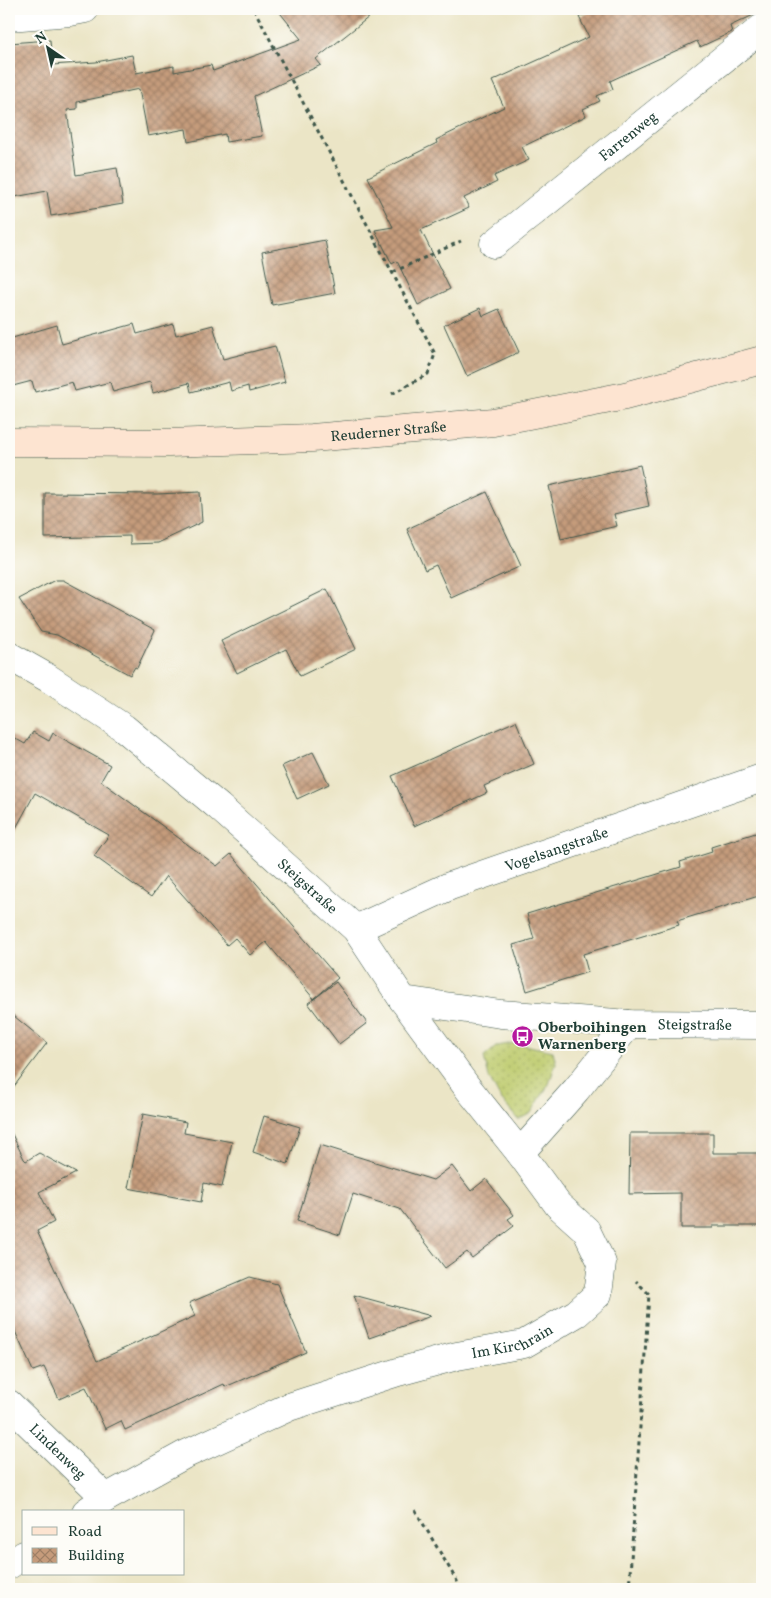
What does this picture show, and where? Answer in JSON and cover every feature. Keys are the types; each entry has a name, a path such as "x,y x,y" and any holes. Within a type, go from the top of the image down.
{"street":[{"path":"9,17 85,9"},
{"name":"Farrenweg","path":"494,244 762,28"},
{"name":"Reuderner Straße","path":"9,442 169,443 312,438 493,422 625,396 762,360"},
{"name":"Steigstraße","path":"9,656 48,678 124,728 219,807 356,929 403,1000 501,1014 629,1024 762,1025"},
{"name":"Vogelsangstraße","path":"356,929 450,886 762,778"},
{"path":"403,1000 558,1205 586,1230 602,1264"},
{"path":"520,1153 576,1090 629,1024"},
{"name":"Im Kirchrain","path":"96,1505 184,1455 288,1407 398,1372 448,1359 524,1344 578,1313 598,1294 602,1264"},
{"name":"Lindenweg","path":"9,1404 96,1505"},
{"path":"9,1565 22,1556"}],"path":[{"path":"254,9 435,354"},
{"path":"393,272 475,235 494,244"},
{"path":"602,1264 634,1278 649,1294 629,1589"},
{"path":"415,1510 457,1581 459,1589"}],"green space":[{"path":"515,1043 553,1051 556,1063 549,1084 531,1113 518,1120 500,1098 489,1078 484,1057 497,1046"}],"building":[{"path":"277,9 379,9 316,59 321,65 254,96 262,136 226,142 225,134 188,142 186,129 148,136 139,89 77,102 77,109 67,110 76,175 117,168 123,204 51,216 47,191 9,198 9,43 50,40 52,65 96,62 132,55 136,73 174,66 174,72 211,65 213,71 301,39"},
{"path":"596,9 762,9 762,11 730,26 732,32 700,47 697,41 610,81 613,89 597,96 600,101 583,109 586,116 522,147 529,160 494,176 497,182 464,198 469,208 421,230 450,289 418,305 397,261 392,264 375,230 393,227 368,177 437,143 436,140 504,107 492,81 589,37 579,17"},
{"path":"325,240 335,293 272,305 262,252"},
{"path":"480,308 483,316 499,309 519,352 467,376 444,325"},
{"path":"134,324 137,334 173,324 176,335 213,325 223,359 275,346 285,382 249,392 248,386 231,391 229,382 191,392 189,383 153,393 150,382 113,392 110,382 75,391 72,382 35,392 32,381 9,387 9,339 57,325 62,344"},
{"path":"640,465 649,506 614,514 617,526 561,539 549,486"},
{"path":"200,492 202,522 158,543 130,544 130,536 45,538 45,493 157,494"},
{"path":"487,492 521,566 451,598 436,565 425,570 407,529"},
{"path":"55,580 63,580 155,630 137,668 135,667 130,675 57,635 41,632 19,599"},
{"path":"327,589 356,649 300,676 286,649 237,673 221,641"},
{"path":"516,721 534,764 484,786 487,793 414,826 392,776"},
{"path":"33,732 49,741 53,733 110,765 101,781 217,866 231,854 338,978 314,999 266,942 250,955 235,938 227,945 166,876 151,897 94,856 109,835 35,793 9,841 9,735 25,744"},
{"path":"313,752 329,784 297,799 282,766"},
{"path":"762,831 762,895 677,921 679,925 583,954 588,972 527,991 513,945 534,939 527,914 681,867 680,862 712,852 711,847"},
{"path":"336,982 367,1023 339,1044 308,1003"},
{"path":"9,1012 47,1043 9,1093"},
{"path":"143,1114 186,1122 184,1133 232,1142 222,1187 204,1183 201,1202 128,1188"},
{"path":"264,1116 300,1127 288,1164 253,1152"},
{"path":"9,1128 26,1161 39,1153 76,1173 39,1192 54,1222 37,1231 97,1361 195,1316 189,1303 250,1277 277,1284 306,1352 225,1387 224,1384 125,1430 121,1421 105,1429 86,1387 59,1399 44,1367 33,1371 9,1318"},
{"path":"630,1133 713,1133 713,1153 762,1153 762,1226 681,1228 681,1193 629,1194"},
{"path":"320,1145 433,1180 452,1166 471,1191 486,1179 514,1215 508,1219 514,1226 472,1258 467,1252 445,1268 400,1209 353,1194 340,1235 297,1221"},
{"path":"354,1295 431,1316 369,1338"}],"place":[{"name":"Oberboihingen Warnenberg","path":"522,1036"}]}
